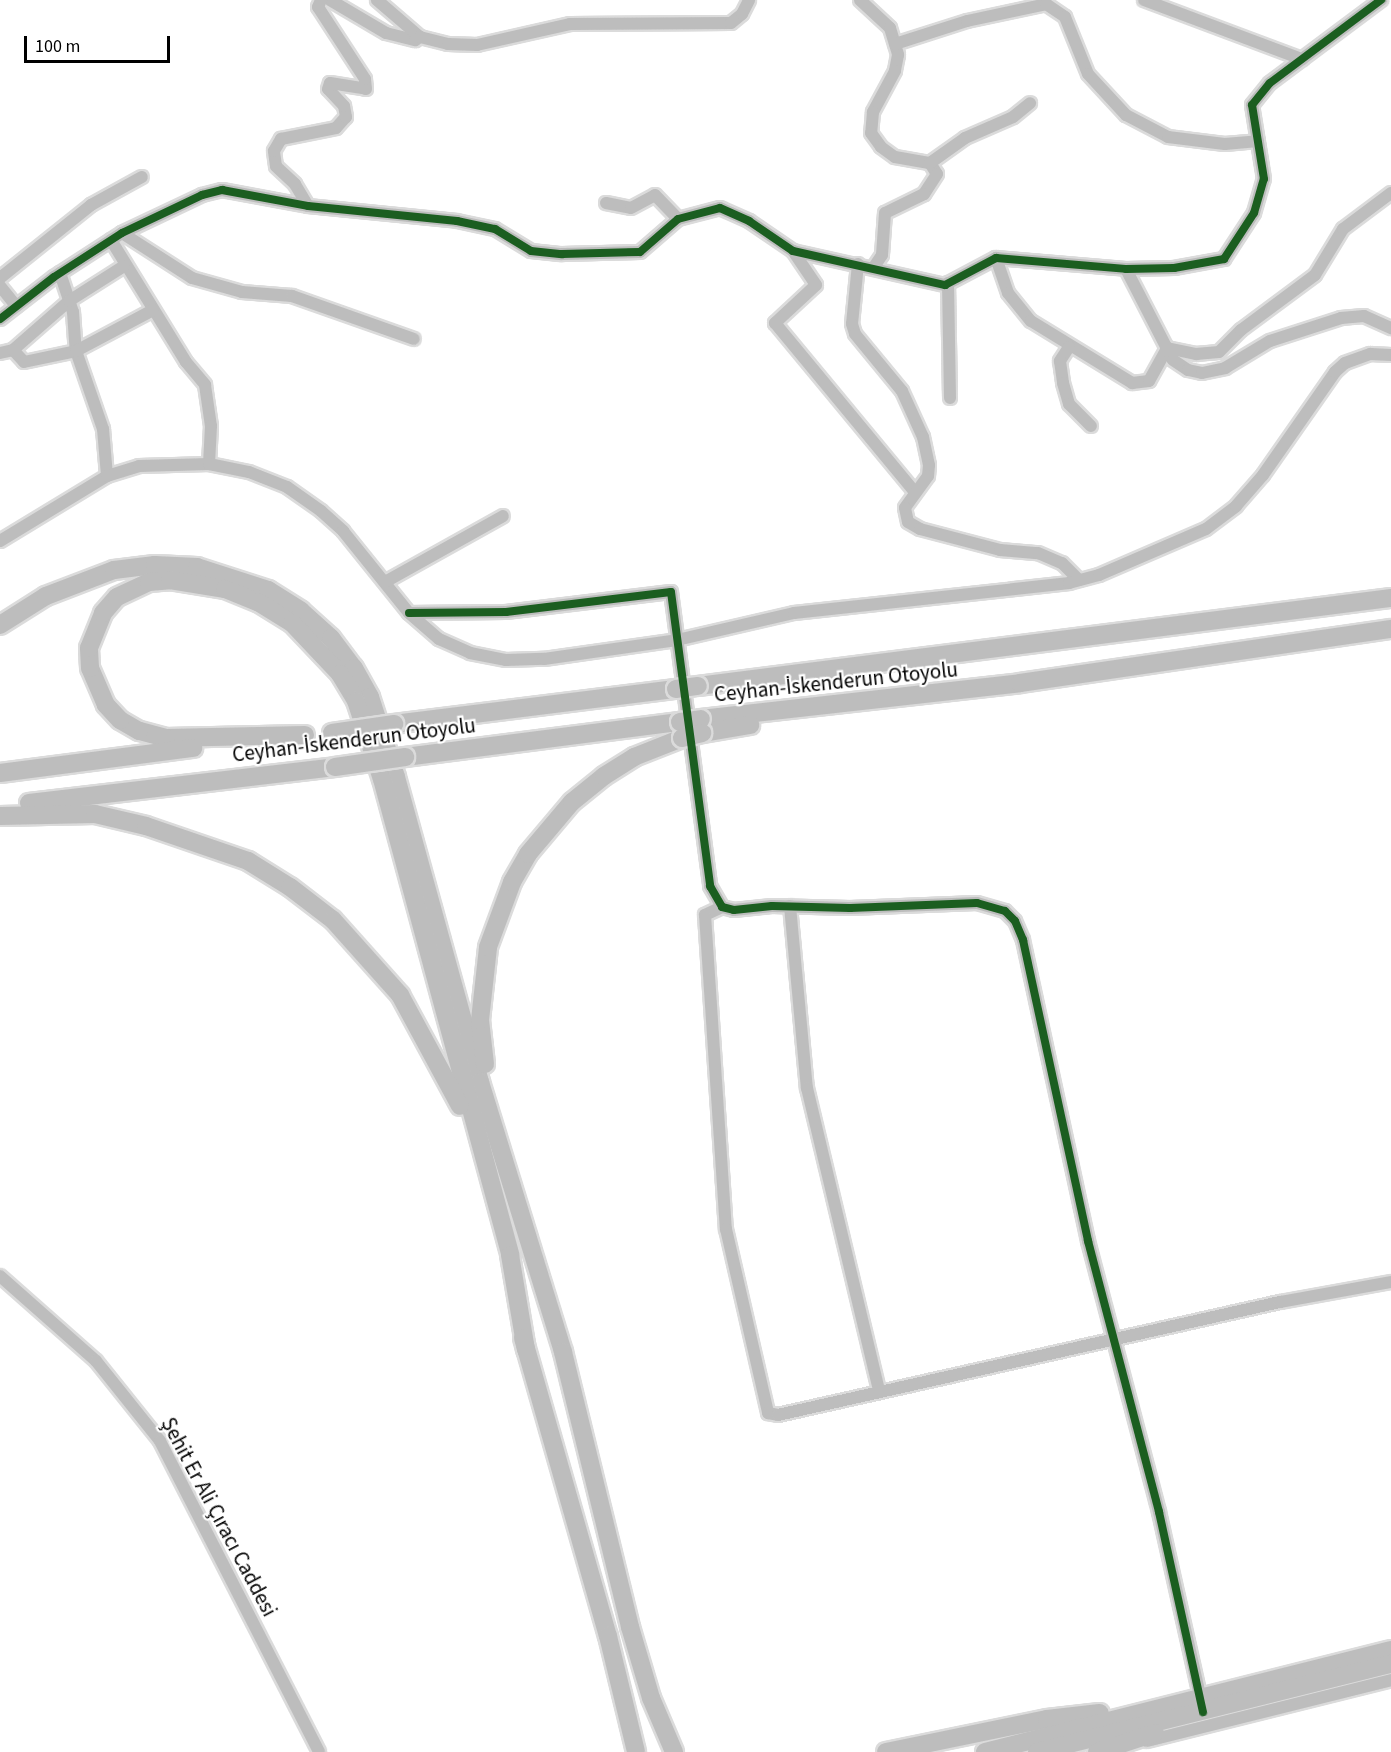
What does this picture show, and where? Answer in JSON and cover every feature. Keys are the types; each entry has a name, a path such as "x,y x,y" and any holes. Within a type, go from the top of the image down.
{"highway":[{"path":"0,626 79,581 114,570 155,564 197,567 268,590 301,611 331,638 354,668 370,697 511,1186 562,1352 636,1647 651,1698 674,1752"},
{"path":"305,735 166,738 139,731 120,720 106,705 90,668 89,648 103,613 117,597 149,582 170,580 225,589 258,602 292,623 340,674 356,701 382,779 510,1255 526,1350"},
{"name":"Ceyhan-İskenderun Otoyolu","path":"0,773 698,687 1391,598"},
{"name":"Ceyhan-İskenderun Otoyolu","path":"0,807 405,757 681,730 1391,630"},
{"path":"511,1186 490,1096 480,1020 488,947 498,913 528,854 572,802 634,757 681,730"},
{"path":"0,816 95,814 194,840 248,861 290,887 333,920 369,956 400,995 456,1093 526,1350 609,1636 636,1752"},
{"path":"1037,1752 1391,1650"},
{"path":"1097,1752 1128,1744 1202,1705 1391,1664"},
{"path":"886,1752 1047,1719 1179,1701 1202,1705"},
{"path":"985,1752 1179,1701"}],"street":[{"path":"309,206 276,166 274,151 281,139 336,128 346,117 344,106 328,89 330,83 366,90 365,79 318,7 321,0"},
{"path":"330,0 386,33 415,40 420,37"},
{"path":"377,0 420,37 448,44 477,45 570,24 730,23 742,14 749,0"},
{"path":"860,0 890,28 898,55 895,71 873,112 871,133 880,147 895,157 930,163 965,138 1013,117 1030,103"},
{"path":"895,44 967,21 1060,0"},
{"path":"1143,0 1302,59"},
{"path":"793,251 948,283 996,258 1126,269 1174,268 1224,260 1254,213 1264,179 1252,105 1270,83 1381,0"},
{"path":"1046,4 1065,17 1088,74 1126,115 1168,137 1225,144 1258,141"},
{"path":"874,267 882,255 885,213 924,194 937,174 930,163"},
{"path":"0,278 91,205 142,177"},
{"path":"0,319 12,302 122,233 202,195 222,190 309,206 457,221 495,229 531,251 562,254 640,252 678,219 720,208 749,221 793,251 816,285 775,323 915,492"},
{"path":"1167,348 1196,354 1219,352 1241,330 1315,275 1343,229 1391,193"},
{"path":"606,203 631,208 655,195 678,219"},
{"path":"122,233 192,279 242,292 292,296 414,339"},
{"path":"111,240 124,266 205,385 211,426 209,464"},
{"path":"996,258 1008,293 1026,314 1069,347 1132,382 1149,381 1167,348"},
{"path":"858,264 852,324 855,334 902,391 923,437 928,476 905,508 908,522 920,529 1000,550 1038,552 1062,563 1079,580"},
{"path":"0,353 13,350 69,301 124,266"},
{"path":"1126,269 1173,360 1202,373 1225,368 1270,341 1341,318 1364,316 1391,328"},
{"path":"60,273 69,301 76,351 103,429 107,476"},
{"path":"948,283 950,398"},
{"path":"0,286 12,302"},
{"path":"13,350 24,363 76,351 153,310"},
{"path":"1069,347 1060,361 1063,383 1069,404 1090,426"},
{"path":"0,541 107,476 139,466 209,464 249,472 287,487 343,531 409,613 439,639 470,652 506,660 544,659 677,640 794,613 1079,580 1206,529 1236,506 1263,475 1335,372 1345,363 1370,354 1391,355"},
{"path":"385,582 503,516"},
{"path":"409,613 506,612 671,592 710,886 722,907"},
{"path":"1202,1705 1114,1341 1088,1241 1023,940 1015,921 1005,911 977,903 790,906 734,910 722,907 705,915 726,1229 763,1403 768,1413 778,1415 1114,1341 1280,1302 1391,1282"},
{"path":"790,906 807,1088 879,1391"},
{"name":"Şehit Er Ali Çıracı Caddesi","path":"0,1276 96,1361 160,1441 319,1752"},
{"path":"1128,1744 1199,1731 1391,1680"}],"cycle path":[{"path":"0,319 54,277 122,233 202,195 222,190 308,206 457,221 495,229 531,251 562,254 640,252 678,219 720,208 749,221 793,251 945,285 996,258 1126,269 1174,268 1224,259 1254,213 1264,179 1252,105 1270,83 1381,0"},
{"path":"409,613 506,612 671,592 710,886 722,907 734,910 772,906 850,908 977,903 1005,911 1015,921 1023,940 1088,1241 1159,1512 1203,1712"}]}
